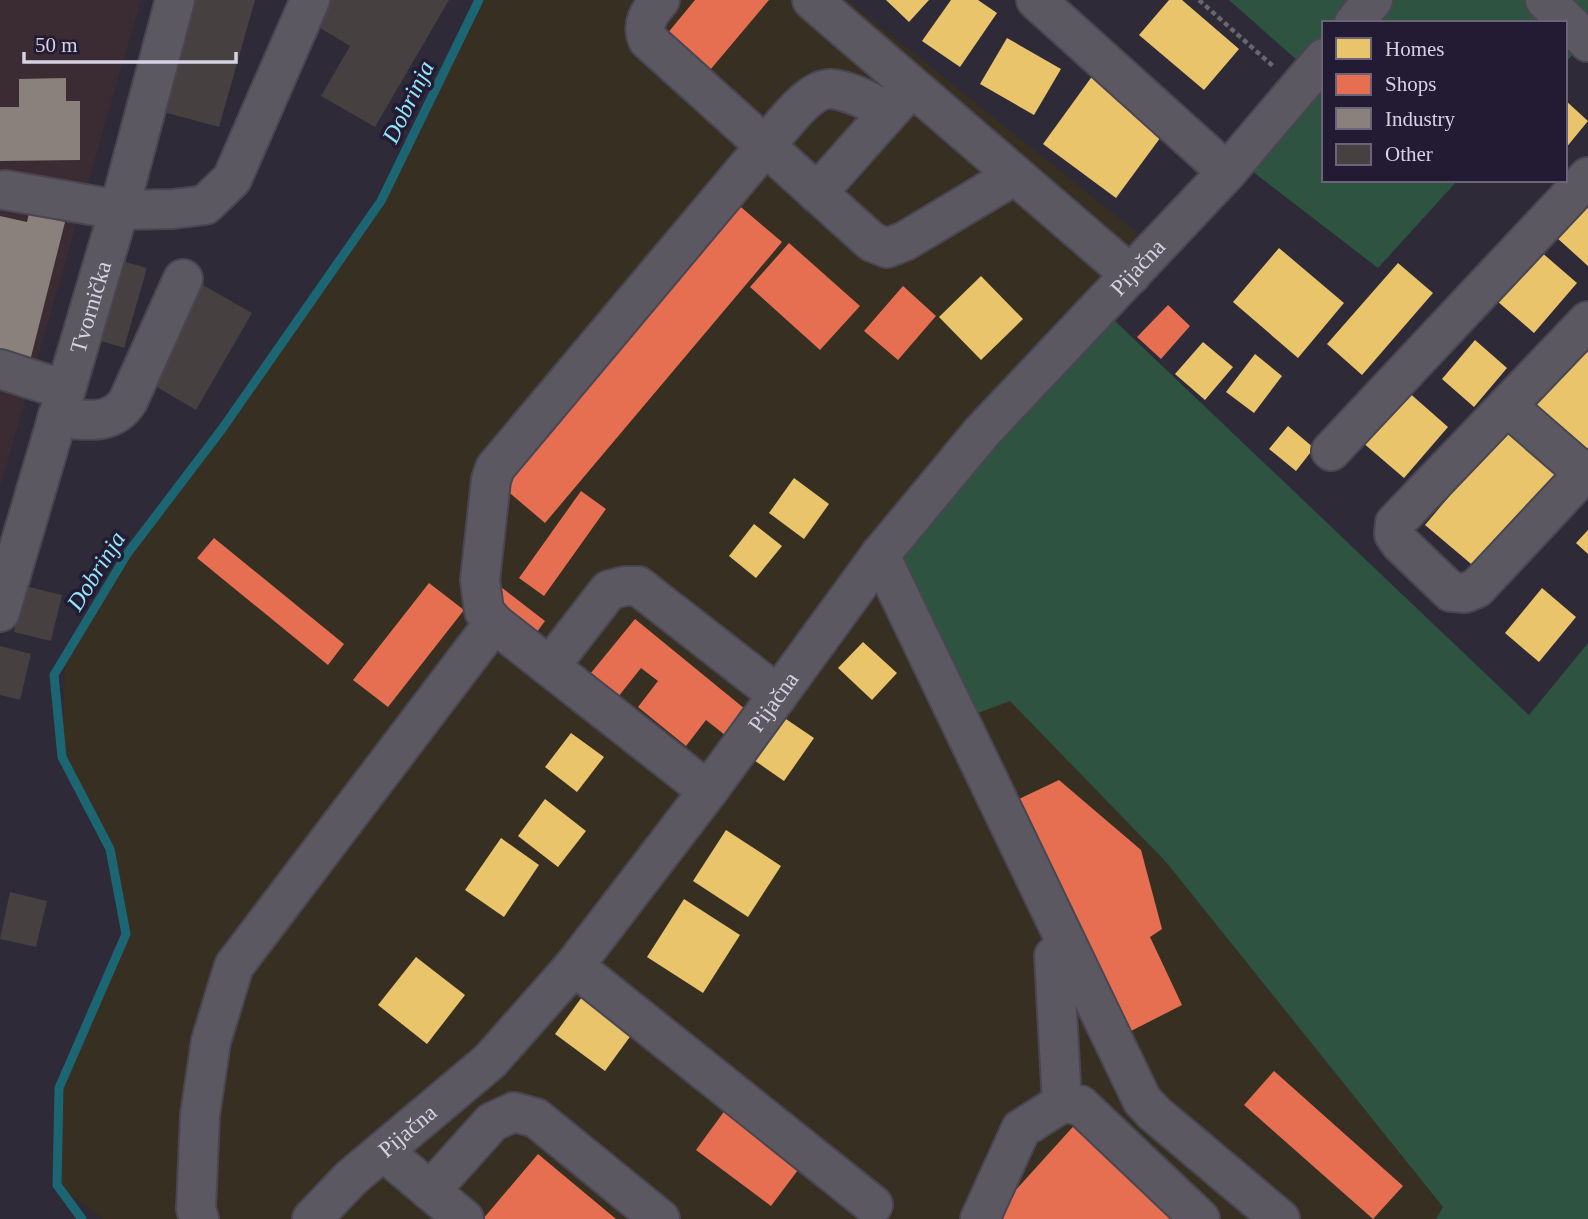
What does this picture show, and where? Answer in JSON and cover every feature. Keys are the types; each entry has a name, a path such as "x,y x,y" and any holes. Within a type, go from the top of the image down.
{"street":[{"name":"Tvornička","path":"0,612 119,210 175,0"},
{"path":"5,190 119,210 173,209 205,205 232,179 310,0"},
{"path":"660,0 647,15 644,30 648,40 872,242 887,248 905,241 1015,175"},
{"path":"812,0 900,99 1015,175 1131,275"},
{"path":"1036,0 1227,172"},
{"path":"1356,21 1373,0"},
{"path":"1545,0 1566,21"},
{"path":"1567,21 1588,42"},
{"name":"Pijačna","path":"312,1219 351,1178 490,1061 573,966 708,791 880,555 982,432 1227,172 1322,60"},
{"path":"708,791 494,622 484,611 480,580 491,480 495,468 766,145 813,93 829,89 900,99"},
{"path":"817,192 900,99"},
{"path":"1331,451 1588,177"},
{"path":"0,369 61,404 110,419 121,411 128,401 183,279"},
{"path":"1507,406 1586,471 1477,588 1465,593 1451,592 1400,544 1394,534 1395,523 1588,321"},
{"path":"880,555 1142,1100 1280,1219"},
{"path":"550,666 609,590 638,586 778,695"},
{"path":"199,1219 200,1115 211,1041 234,966 494,622"},
{"path":"1054,956 1062,1103"},
{"path":"573,966 873,1205"},
{"path":"980,1219 1021,1129 1062,1103 1080,1105 1200,1219"},
{"path":"430,1191 492,1122 514,1112 536,1118 660,1219"},
{"path":"383,1151 464,1219"}],"path":[{"path":"1199,0 1299,88"}],"shaded area":[{"path":"0,0 141,0 0,488"},
{"path":"485,0 847,0 1145,239 950,723 1010,700 1166,862 1444,1208 1436,1219 103,1219 57,1185 59,1088 126,934 110,849 62,757 65,658 127,554 222,429 381,201"}],"green space":[{"path":"1229,0 1588,0 1588,38 1567,61 1567,21 1322,21 1322,182 1456,182 1378,268 1231,155 1314,75"},
{"path":"1094,301 1529,715 1588,643 1588,1219 1436,1219 1443,1207 1166,862 1010,701 949,724 880,558"}],"building: Homes":[{"path":"886,0 929,0 909,22"},
{"path":"951,0 978,0 997,13 960,67 922,41"},
{"path":"1169,0 1182,0 1239,49 1204,90 1139,35"},
{"path":"1007,38 1061,69 1034,115 980,84"},
{"path":"1093,75 1166,130 1116,198 1043,144"},
{"path":"1567,102 1588,121 1567,147"},
{"path":"1588,201 1588,266 1556,237"},
{"path":"1279,248 1344,303 1298,358 1233,302"},
{"path":"1540,251 1577,283 1534,333 1497,301"},
{"path":"1398,263 1433,293 1362,375 1327,344"},
{"path":"981,276 1023,319 981,360 939,317"},
{"path":"1475,340 1507,368 1474,407 1442,379"},
{"path":"1203,342 1233,367 1205,400 1175,374"},
{"path":"1588,346 1588,451 1536,405"},
{"path":"1255,354 1282,376 1254,413 1226,392"},
{"path":"1406,390 1448,427 1404,478 1362,442"},
{"path":"1288,426 1314,448 1296,471 1269,449"},
{"path":"1506,429 1564,478 1483,574 1425,525"},
{"path":"794,478 829,504 804,539 769,513"},
{"path":"754,524 782,546 756,578 729,556"},
{"path":"1588,530 1588,554 1576,543"},
{"path":"1542,588 1576,617 1539,662 1505,633"},
{"path":"863,642 897,673 872,700 838,668"},
{"path":"780,715 814,738 784,781 751,758"},
{"path":"571,733 604,757 577,792 545,767"},
{"path":"545,799 586,831 558,867 518,836"},
{"path":"726,830 781,866 748,917 693,881"},
{"path":"501,838 539,865 504,917 465,890"},
{"path":"684,899 740,935 703,993 647,957"},
{"path":"416,957 465,995 427,1044 378,1005"},
{"path":"582,997 632,1034 605,1071 555,1034"}],"building: Shops":[{"path":"695,0 769,0 705,76 662,40"},
{"path":"735,202 782,242 545,523 498,483"},
{"path":"789,243 860,306 820,350 750,287"},
{"path":"903,286 936,316 898,360 864,331"},
{"path":"1168,305 1190,326 1161,359 1137,337"},
{"path":"581,491 606,509 544,596 519,578"},
{"path":"214,538 344,644 328,665 197,558"},
{"path":"429,583 464,610 388,707 353,680"},
{"path":"501,587 545,621 531,640 486,606"},
{"path":"635,619 745,709 725,735 706,720 686,746 638,707 658,681 641,668 614,702 586,679"},
{"path":"1059,780 1141,850 1162,929 1150,937 1182,1005 1131,1031 1019,799"},
{"path":"1274,1071 1403,1186 1373,1219 1244,1105"},
{"path":"728,1106 804,1162 771,1206 696,1150"},
{"path":"1080,1119 1190,1219 997,1219 995,1213"},
{"path":"538,1154 616,1219 483,1219"}],"building: Industry":[{"path":"66,78 66,101 80,101 80,160 0,161 0,107 19,107 19,79"},
{"path":"29,213 65,222 30,361 0,353 0,216 27,222"}],"building: Other":[{"path":"192,0 255,0 219,127 160,111"},
{"path":"317,0 449,0 375,127 321,96 350,46 305,19"},
{"path":"118,260 147,268 124,348 95,339"},
{"path":"201,284 252,313 196,410 145,380"},
{"path":"25,586 62,595 51,641 14,632"},
{"path":"0,646 31,654 20,700 0,695"},
{"path":"10,892 47,901 36,947 0,939"}],"waterway":[{"name":"Dobrinja","path":"82,1219 57,1185 59,1088 126,934 110,849 62,757 54,675 127,554 222,429 381,201 479,0"}]}
